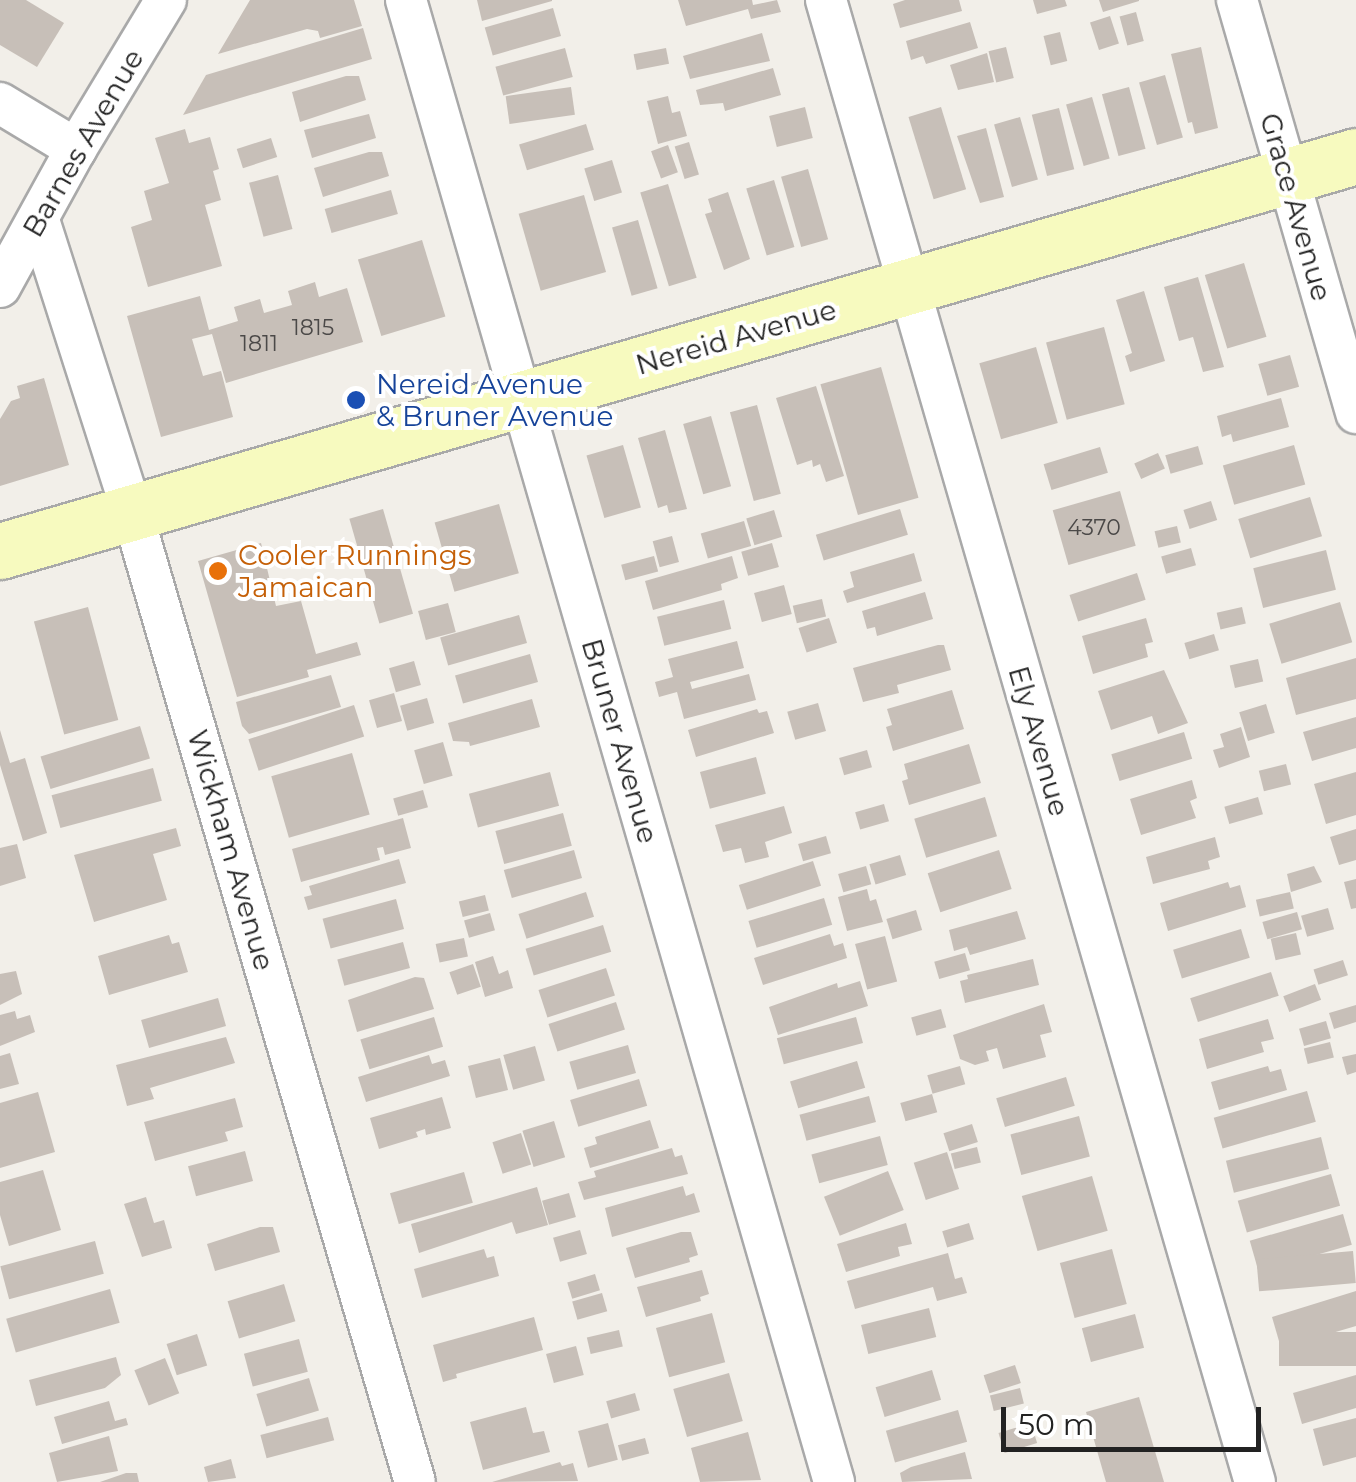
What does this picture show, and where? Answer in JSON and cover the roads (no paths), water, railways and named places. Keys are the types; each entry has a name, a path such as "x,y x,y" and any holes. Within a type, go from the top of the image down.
{"street":[{"name":"Barnes Avenue","path":"0,287 76,149 166,0"},
{"name":"Bruner Avenue","path":"406,0 834,1482"},
{"name":"Ely Avenue","path":"826,0 1255,1482"},
{"name":"Grace Avenue","path":"1237,0 1356,413"},
{"path":"0,104 76,149"},
{"name":"Nereid Avenue","path":"0,551 1356,156"},
{"name":"Wickham Avenue","path":"39,220 132,512 415,1482"}],"place":[{"name":"Nereid Avenue & Bruner Avenue","path":"356,400"},
{"name":"Cooler Runnings Jamaican","path":"218,571"}]}
